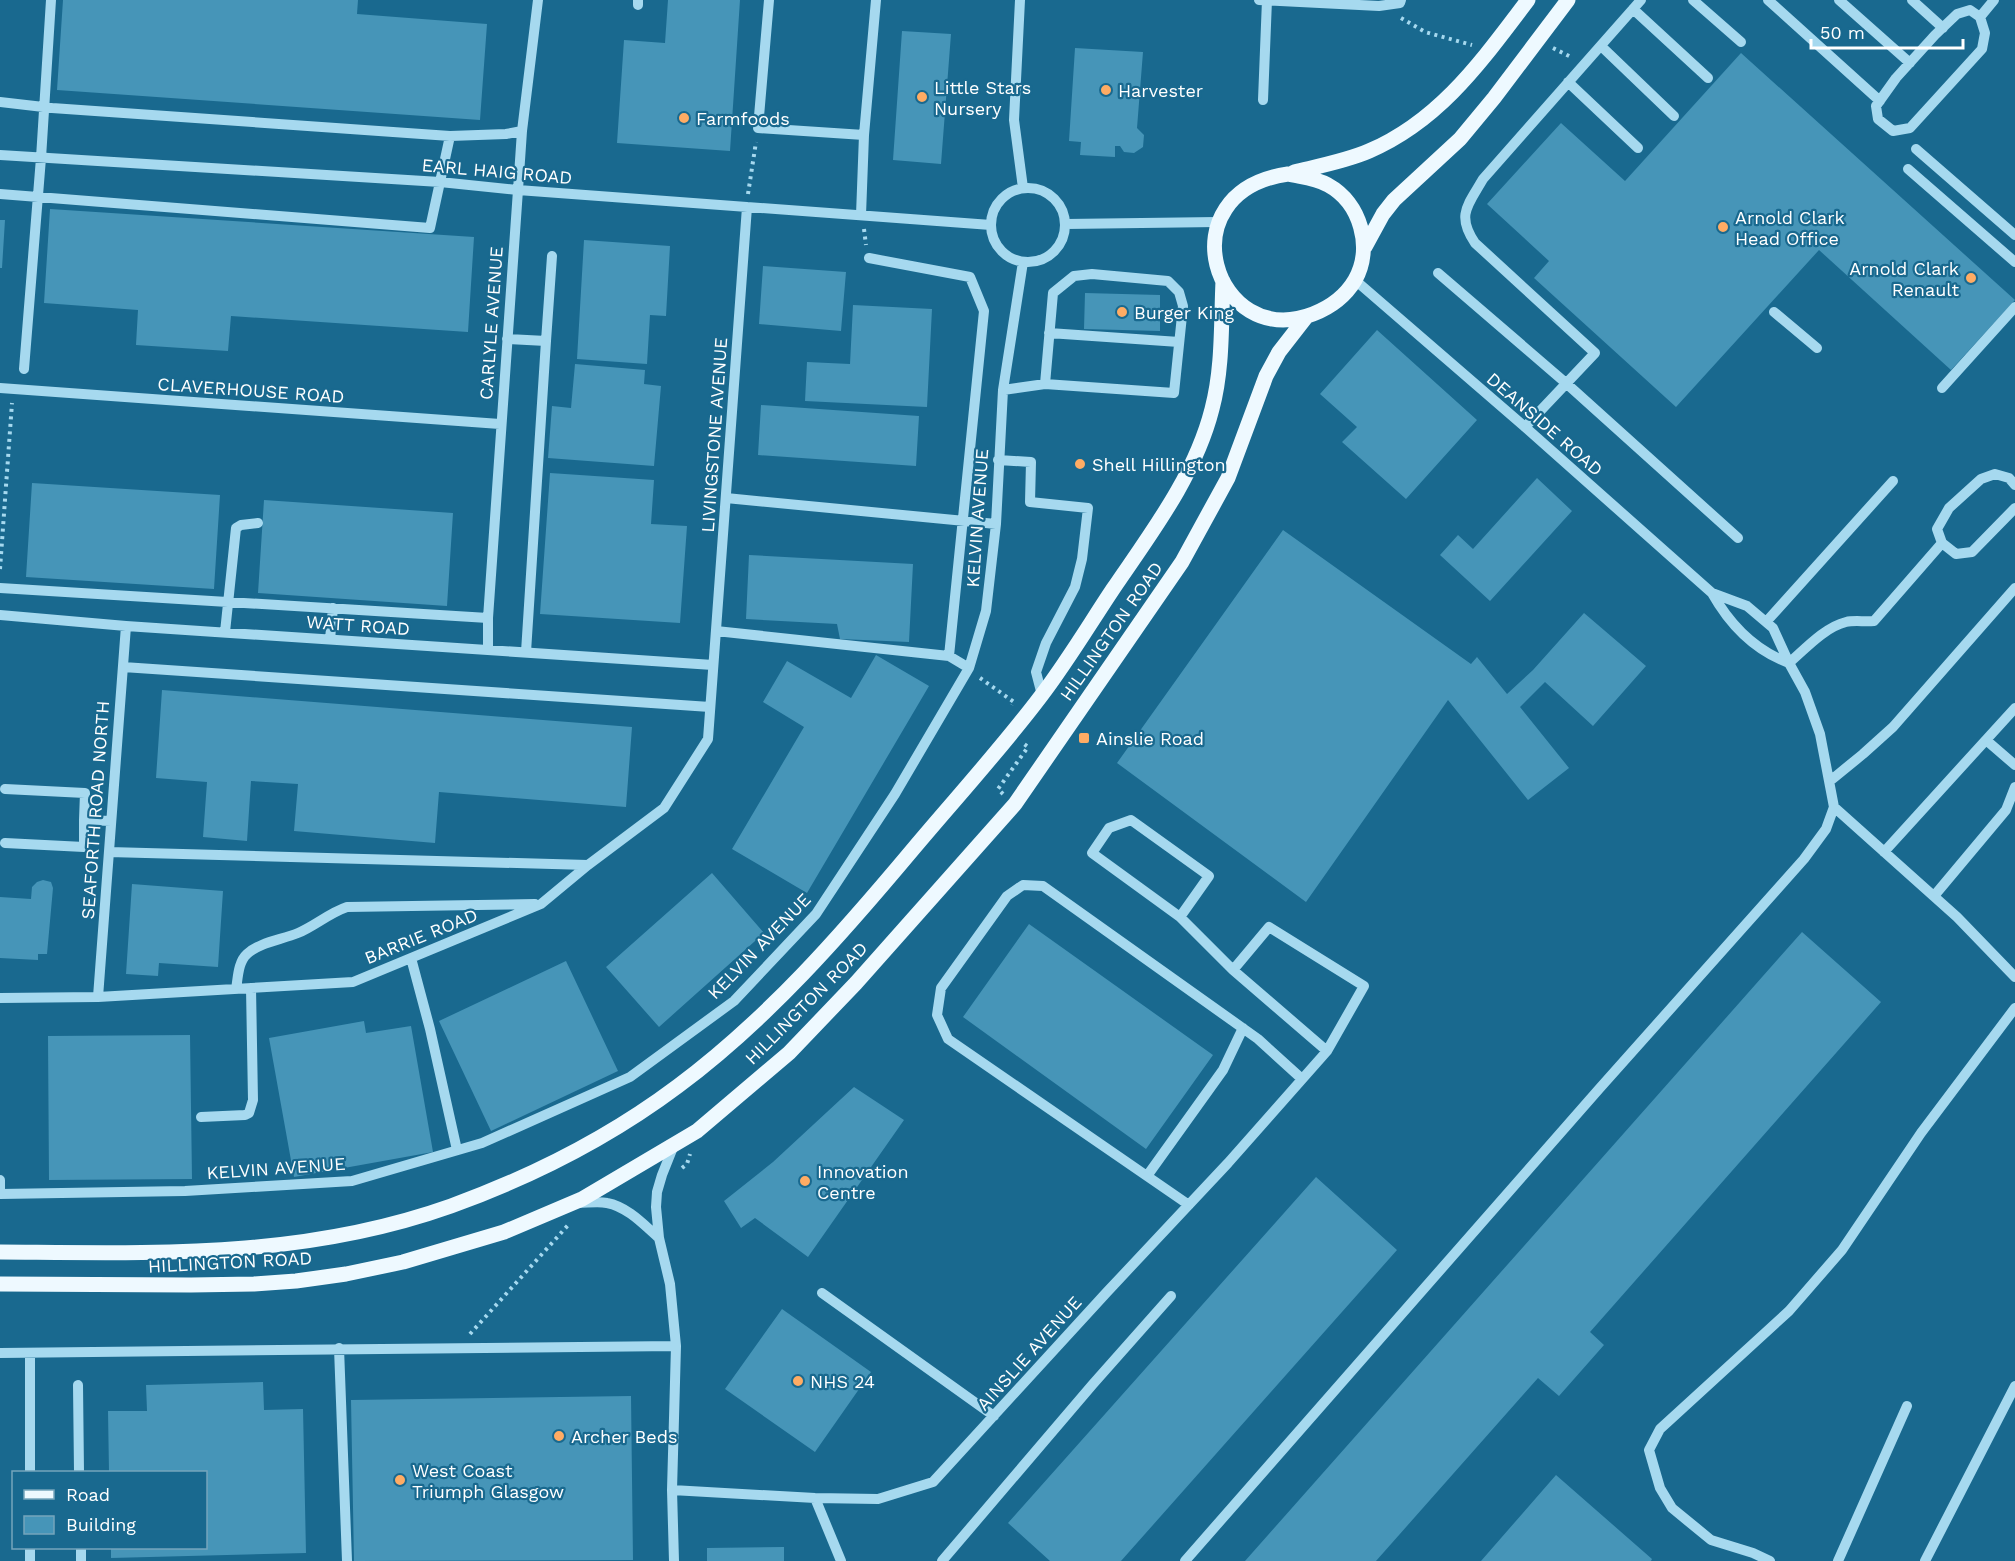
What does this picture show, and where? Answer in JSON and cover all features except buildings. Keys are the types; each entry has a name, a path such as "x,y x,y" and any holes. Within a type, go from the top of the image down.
{"main road":[{"path":"1528,0 1463,83 1442,103 1397,136 1370,151 1270,177 1243,190 1230,202 1217,222 1214,243 1215,259 1223,281 1235,299 1261,317 1292,319 1329,308 1343,296 1355,280 1365,247 1383,214 1394,200 1460,139 1568,0"},
{"path":"1288,174 1311,178 1328,185 1339,193 1354,212 1365,247"},
{"name":"HILLINGTON ROAD","path":"0,1252 198,1252 276,1246 326,1239 401,1222 447,1207 564,1157 639,1113 679,1086 770,1007 824,953 878,892 1042,695 1174,496 1199,446 1212,410 1218,379 1223,281"},
{"name":"HILLINGTON ROAD","path":"0,1284 191,1286 254,1284 336,1275 403,1262 504,1232 571,1203 697,1131 789,1053 856,983 1015,804 1182,562 1228,478 1266,376 1279,352 1308,316"}],"street":[{"path":"24,369 42,158 51,0"},
{"name":"CARLYLE AVENUE","path":"488,650 500,424 522,131 538,0"},
{"path":"769,0 758,128 864,135"},
{"path":"861,215 864,135 876,0"},
{"path":"1020,0 1014,120 1023,188"},
{"path":"1259,0 1316,1 1379,6 1400,3 1401,0"},
{"path":"1263,100 1267,0"},
{"path":"1525,428 1595,353 1475,243 1465,228 1466,211 1483,179 1641,0"},
{"path":"1693,0 1741,42"},
{"path":"1768,0 1880,101"},
{"path":"1839,0 1910,63"},
{"path":"1912,0 1942,28"},
{"path":"1980,17 1994,0"},
{"path":"1633,9 1708,78"},
{"path":"1970,10 1980,17 1985,33 1982,49 1910,128 1893,131 1878,119 1876,105 1942,28 1957,14 1970,10"},
{"path":"1601,46 1674,116"},
{"path":"1568,82 1638,148"},
{"path":"0,102 450,136 506,134 522,131"},
{"path":"0,194 430,228 450,136"},
{"path":"1916,149 2015,235"},
{"name":"EARL HAIG ROAD","path":"0,155 440,182 518,190 991,225"},
{"path":"1908,169 2015,262"},
{"path":"1023,188 1034,188 1053,196 1064,214 1066,224 1065,234 1056,250 1047,257 1035,261 1011,258 1001,250 991,225 992,215 1003,198 1012,191 1023,188"},
{"name":"LIVINGSTONE AVENUE","path":"713,665 747,207"},
{"path":"1066,224 1217,222"},
{"path":"526,652 552,256"},
{"path":"869,258 970,277 984,311 949,656"},
{"name":"KELVIN AVENUE","path":"0,1194 185,1191 352,1181 482,1143 630,1077 734,1001 816,914 895,794 969,668 986,611 996,524 1003,390 1023,261"},
{"path":"1438,273 1567,384 1737,538"},
{"path":"1003,390 1045,384 1174,393 1182,306 1179,292 1168,281 1092,274 1074,276 1053,293 1045,384"},
{"name":"DEANSIDE ROAD","path":"1355,280 1712,593"},
{"path":"1942,388 2015,307"},
{"path":"1774,312 1817,348"},
{"path":"1049,333 1179,342"},
{"path":"507,339 546,341"},
{"name":"CLAVERHOUSE ROAD","path":"0,388 500,424"},
{"path":"998,460 1030,462 1030,502 1088,508 1076,587 1046,643 1036,672 1042,695"},
{"path":"2013,478 1995,474 1981,479 1949,508 1937,529 1942,543 1956,554 1972,552 2015,508"},
{"path":"1766,622 1893,481"},
{"path":"726,498 996,524"},
{"path":"225,632 236,528 241,525 258,523"},
{"path":"1789,663 1829,630 1847,622 1874,621 1942,543"},
{"path":"0,588 488,618"},
{"path":"1830,781 1893,727 2015,588"},
{"path":"1185,1561 1599,1089 1804,860 1826,829 1834,807 1820,734 1805,692 1773,628 1747,606 1712,593"},
{"path":"1712,593 1732,623 1757,648 1789,663"},
{"path":"330,639 333,608"},
{"name":"WATT ROAD","path":"0,615 126,626 713,665"},
{"name":"SEAFORTH ROAD NORTH","path":"98,998 126,626"},
{"path":"716,631 949,656 969,668"},
{"name":"BARRIE ROAD","path":"0,998 98,998 353,982 542,904 664,808 708,739 713,665"},
{"path":"123,668 710,707"},
{"path":"1884,852 2015,708"},
{"path":"1986,740 2015,765"},
{"path":"1934,896 2006,810 2015,787"},
{"path":"4,789 85,794 84,847 5,843"},
{"path":"1834,807 1957,917 2015,976"},
{"path":"84,820 111,821"},
{"path":"1180,917 1209,876 1131,820 1109,828 1092,853 1180,917 1233,970 1327,1051"},
{"path":"109,852 588,866"},
{"path":"1189,1205 948,1039 937,1015 941,988 1007,896 1023,885 1043,886 1258,1039 1302,1079"},
{"path":"236,989 240,967 246,955 268,943 297,933 336,910 347,907 542,904"},
{"name":"AINSLIE AVENUE","path":"672,1490 878,1499 933,1482 1189,1205 1327,1051 1364,986 1269,927 1233,970"},
{"path":"411,958 430,1029 457,1150"},
{"path":"201,1118 249,1113 253,1100 251,988"},
{"path":"1770,1561 1753,1553 1711,1540 1672,1508 1660,1488 1649,1450 1660,1429 1789,1311 1842,1250 1921,1133 2015,1008"},
{"path":"1147,1176 1223,1070 1243,1028"},
{"path":"674,1145 659,1186 656,1207 659,1238 670,1284 676,1346 672,1490 674,1561"},
{"path":"0,1180 0,1194"},
{"path":"571,1203 606,1202 628,1212 659,1238"},
{"path":"822,1293 994,1416"},
{"path":"942,1561 1171,1296"},
{"path":"0,1353 676,1346"},
{"path":"339,1348 347,1561"},
{"path":"30,1353 30,1471"},
{"path":"78,1385 79,1471"},
{"path":"1925,1561 2015,1386"},
{"path":"1838,1561 1907,1406"},
{"path":"815,1498 841,1561"}],"path":[{"path":"1379,6 1425,32 1490,50"},
{"path":"1536,40 1585,64"},
{"path":"747,207 758,128"},
{"path":"861,215 869,258"},
{"path":"0,569 13,389"},
{"path":"659,1186 687,1164 697,1131"},
{"path":"458,1348 573,1220"}],"place":[{"name":"Harvester","path":"1106,90"},
{"name":"Little Stars Nursery","path":"922,97"},
{"name":"Farmfoods","path":"684,118"},
{"name":"Arnold Clark Head Office","path":"1723,227"},
{"name":"Arnold Clark Renault","path":"1971,278"},
{"name":"Burger King","path":"1122,312"},
{"name":"Shell Hillington","path":"1080,464"},
{"name":"Ainslie Road","path":"1084,738"},
{"name":"Innovation Centre","path":"805,1181"},
{"name":"NHS 24","path":"798,1381"},
{"name":"Archer Beds","path":"559,1436"},
{"name":"West Coast Triumph Glasgow","path":"400,1480"}]}
